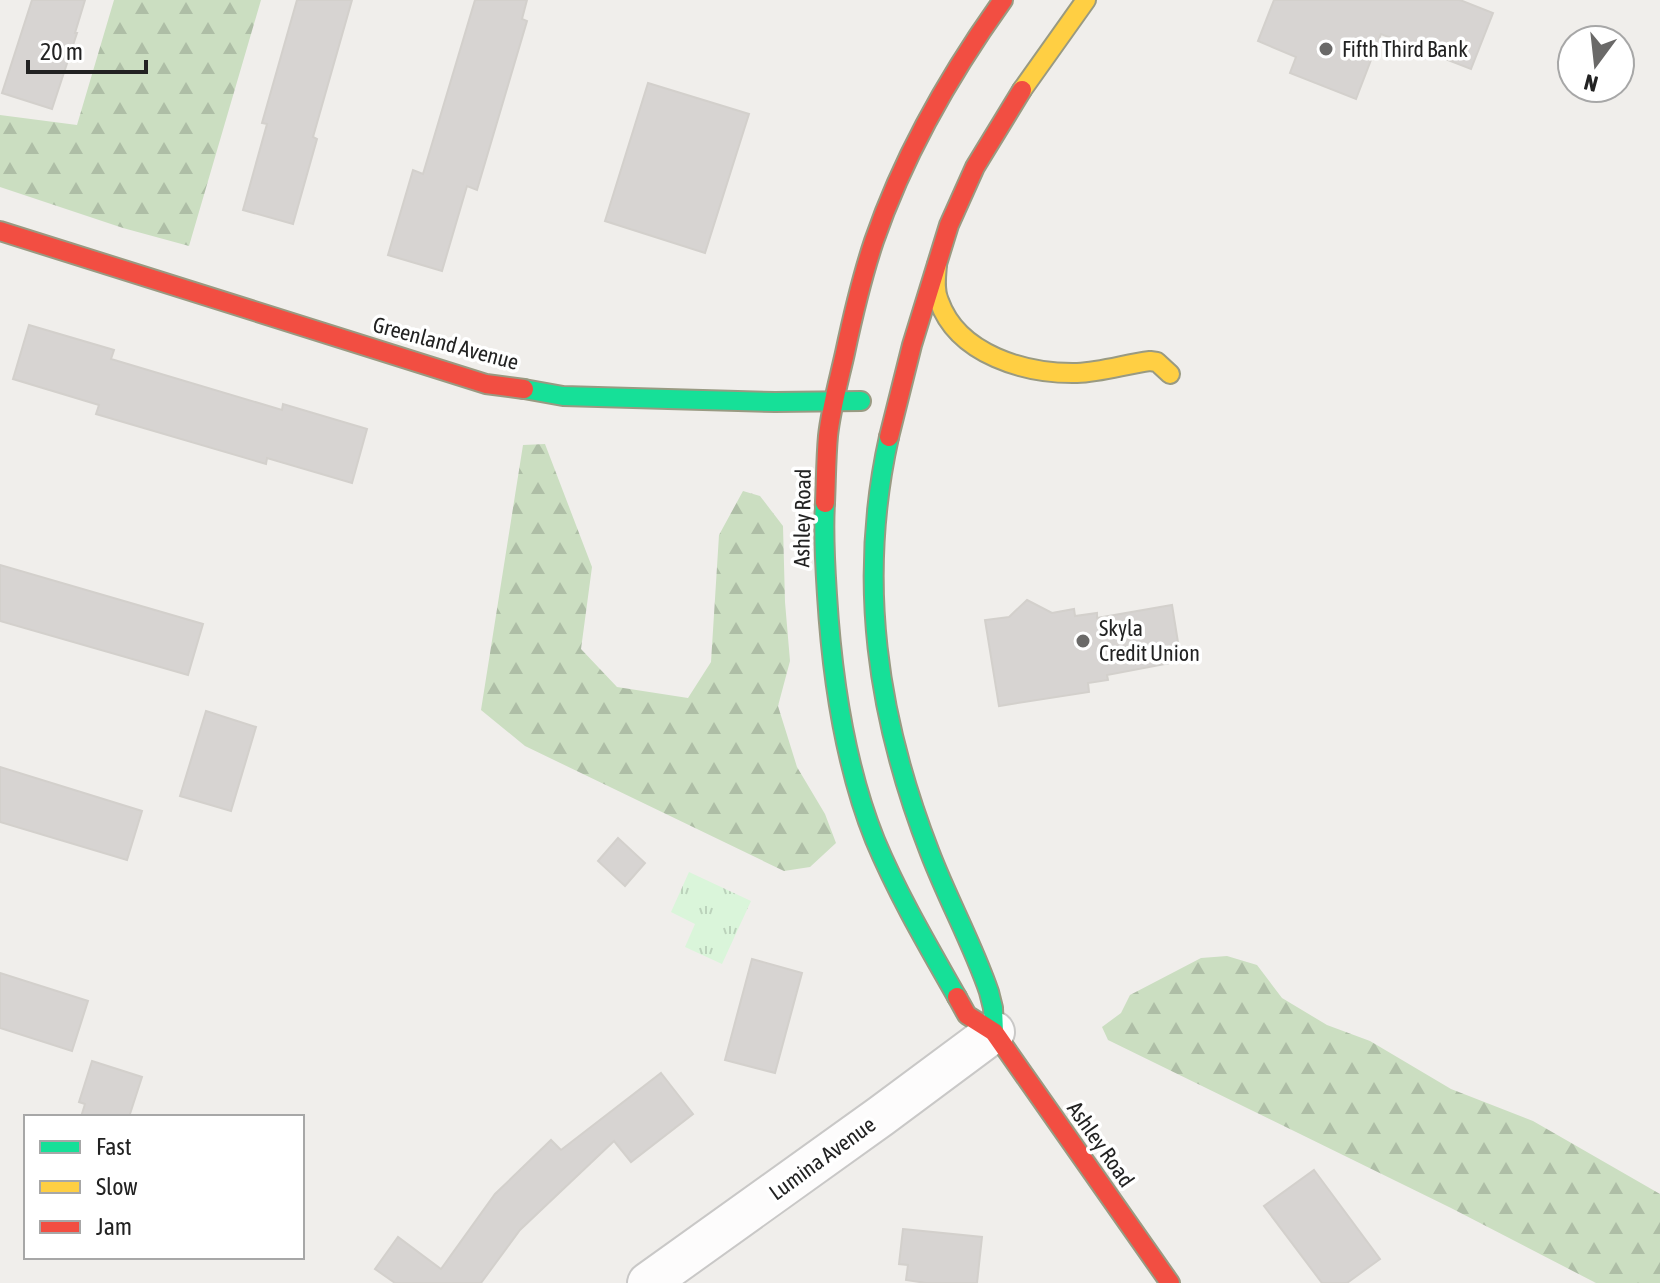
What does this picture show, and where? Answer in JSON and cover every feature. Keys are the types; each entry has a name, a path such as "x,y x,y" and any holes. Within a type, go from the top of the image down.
{"street":[{"name":"Ashley Road","path":"1003,0 953,73 909,157 887,206 857,297 828,438 823,550 830,650 849,758 875,839 911,916 967,1015 994,1032 1170,1283"},
{"name":"Ashley Road","path":"994,1032 993,1009 986,982 943,884 897,756 877,654 875,541 880,486 897,401 938,254 962,192 989,140 1086,0"},
{"name":"Greenland Avenue","path":"0,231 486,384 563,396 775,402 897,401"},
{"path":"938,254 935,289 942,309 963,336 991,356 1034,369 1066,372 1096,371 1150,361 1164,367 1170,374"},
{"name":"Lumina Avenue","path":"648,1283 994,1032"}],"green space":[{"path":"114,0 261,0 189,246 123,228 0,187 0,115 77,125"},
{"path":"545,444 592,567 581,649 617,687 688,698 711,662 719,535 743,491 760,496 783,526 790,661 778,706 797,767 825,814 836,843 810,867 784,871 525,746 481,710 523,445"},
{"path":"689,872 751,901 722,964 685,947 695,924 671,912"},
{"path":"1227,956 1257,965 1282,998 1327,1025 1370,1041 1451,1089 1533,1121 1660,1194 1660,1283 1596,1283 1451,1208 1108,1040 1102,1027 1121,1013 1130,995 1201,958"}],"building":[{"path":"32,0 85,0 52,109 2,93"},
{"path":"297,0 352,0 313,137 317,139 293,224 243,210 267,124 262,123"},
{"path":"475,0 527,0 522,19 527,21 477,190 467,186 442,271 388,255 413,170 423,174"},
{"name":"Fifth Third Bank","path":"1274,0 1460,0 1493,13 1471,69 1381,34 1356,99 1290,73 1296,57 1258,41"},
{"path":"648,83 749,114 705,253 605,221"},
{"path":"29,325 114,350 111,359 282,410 283,404 367,429 352,483 267,458 266,464 96,414 99,405 13,379"},
{"path":"0,565 203,624 188,675 0,621"},
{"name":"Skyla Credit Union","path":"1027,600 1052,613 1074,609 1075,616 1097,613 1097,618 1172,605 1181,661 1107,675 1108,680 1088,683 1089,692 999,706 985,620 1009,617"},
{"path":"206,711 256,727 231,811 180,796"},
{"path":"0,767 142,811 127,860 0,822"},
{"path":"618,838 645,863 625,886 598,861"},
{"path":"752,959 802,973 775,1073 725,1060"},
{"path":"0,973 88,1001 72,1051 0,1028"},
{"path":"92,1061 142,1077 130,1115 82,1115 85,1104 79,1102"},
{"path":"661,1073 693,1114 631,1162 614,1141 520,1230 481,1283 395,1283 375,1269 398,1237 441,1269 495,1194 551,1140 561,1150"},
{"path":"1314,1170 1380,1259 1347,1283 1322,1283 1264,1206"},
{"path":"903,1229 982,1237 977,1283 906,1280 908,1265 899,1264"}],"traffic: fast":[{"path":"524,389 563,396 775,402 861,401"},
{"path":"889,437 879,491 874,544 874,596 885,700 912,802 937,871 989,992 994,1032"},
{"path":"825,503 825,560 832,657 841,719 855,781 884,860 957,997"}],"traffic: slow":[{"path":"1022,90 1086,0"},
{"path":"937,265 936,292 948,320 961,335 996,358 1037,370 1077,373 1150,361 1157,362 1170,374"}],"traffic: jam":[{"path":"825,503 831,415 874,241 899,177 930,116 1003,0"},
{"path":"889,437 912,345 949,225 975,167 1022,90"},
{"path":"0,231 486,384 524,389"},
{"path":"957,997 967,1015 994,1032 1170,1283"}],"place":[{"name":"Fifth Third Bank","path":"1326,49"},
{"name":"Skyla Credit Union","path":"1083,641"}]}
